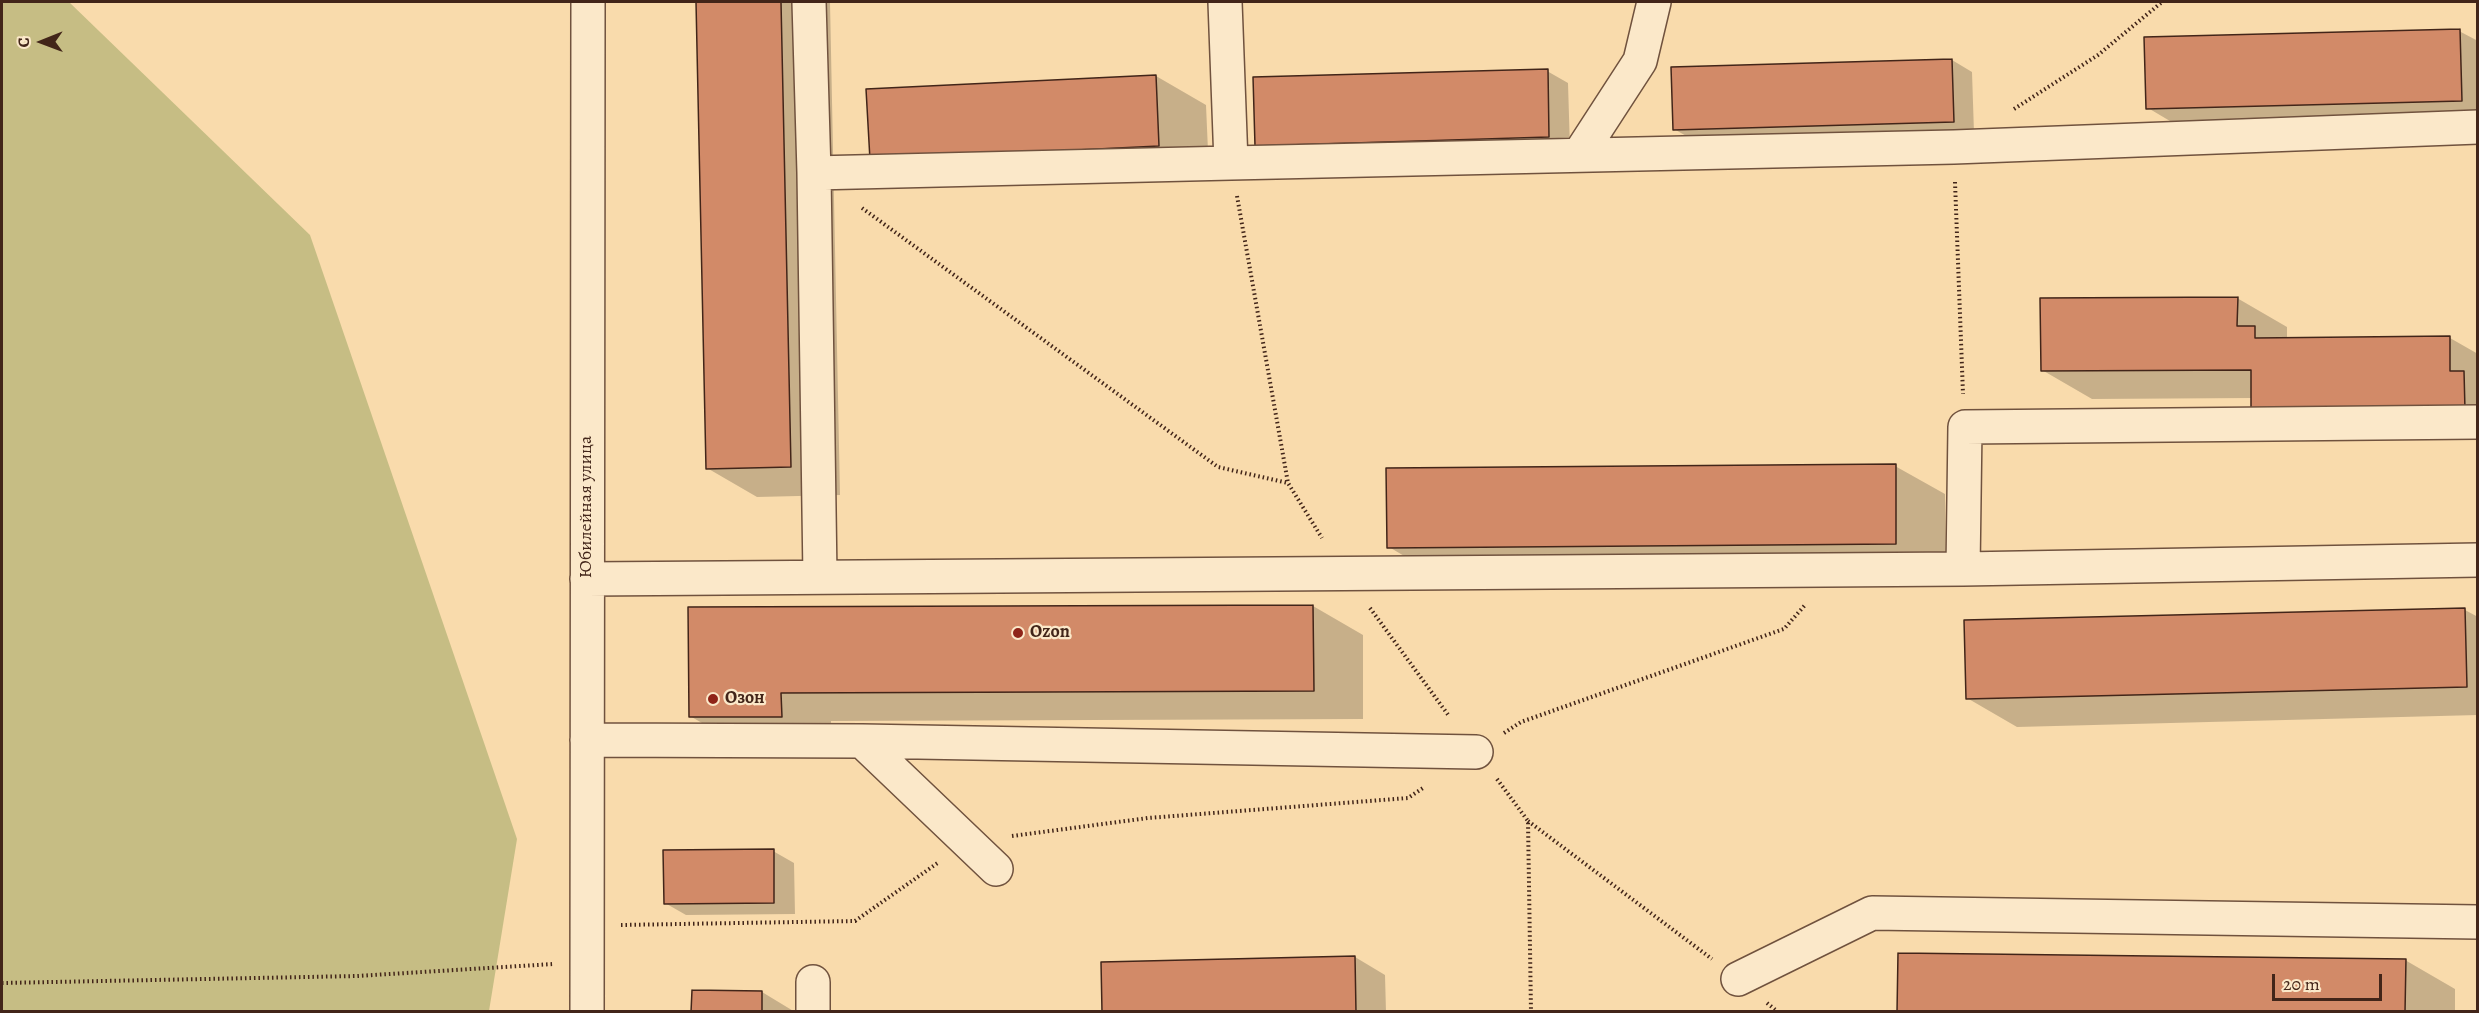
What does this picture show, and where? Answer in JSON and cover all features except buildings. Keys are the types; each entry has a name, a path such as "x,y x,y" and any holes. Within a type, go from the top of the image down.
{"street":[{"name":"Юбилейная улица","path":"587,1011 588,2"},
{"path":"809,2 814,173 819,577"},
{"path":"1226,2 1231,163"},
{"path":"1579,155 1640,61 1653,2"},
{"path":"814,173 1954,147 2478,127"},
{"path":"1964,569 1965,427 2478,422"},
{"path":"587,579 1964,569 2478,560"},
{"path":"587,740 862,741 1476,752"},
{"path":"862,741 996,869"},
{"path":"1738,979 1872,913 2478,922"}],"path":[{"path":"2012,110 2098,55 2162,2"},
{"path":"1954,147 1965,427"},
{"path":"1231,163 1288,483 1344,573"},
{"path":"814,173 1218,467 1288,483"},
{"path":"1476,752 1521,722 1784,629 1838,570"},
{"path":"587,926 855,921 968,842 1148,818 1408,798 1427,784"},
{"path":"1528,821 1778,1011"},
{"path":"2,983 357,976 587,961"}],"shaded area":[{"path":"2,2 69,2 310,235 517,839 489,1011 2,1011"}],"place":[{"name":"Ozon","path":"1018,633"},
{"name":"Озон","path":"713,699"}]}
